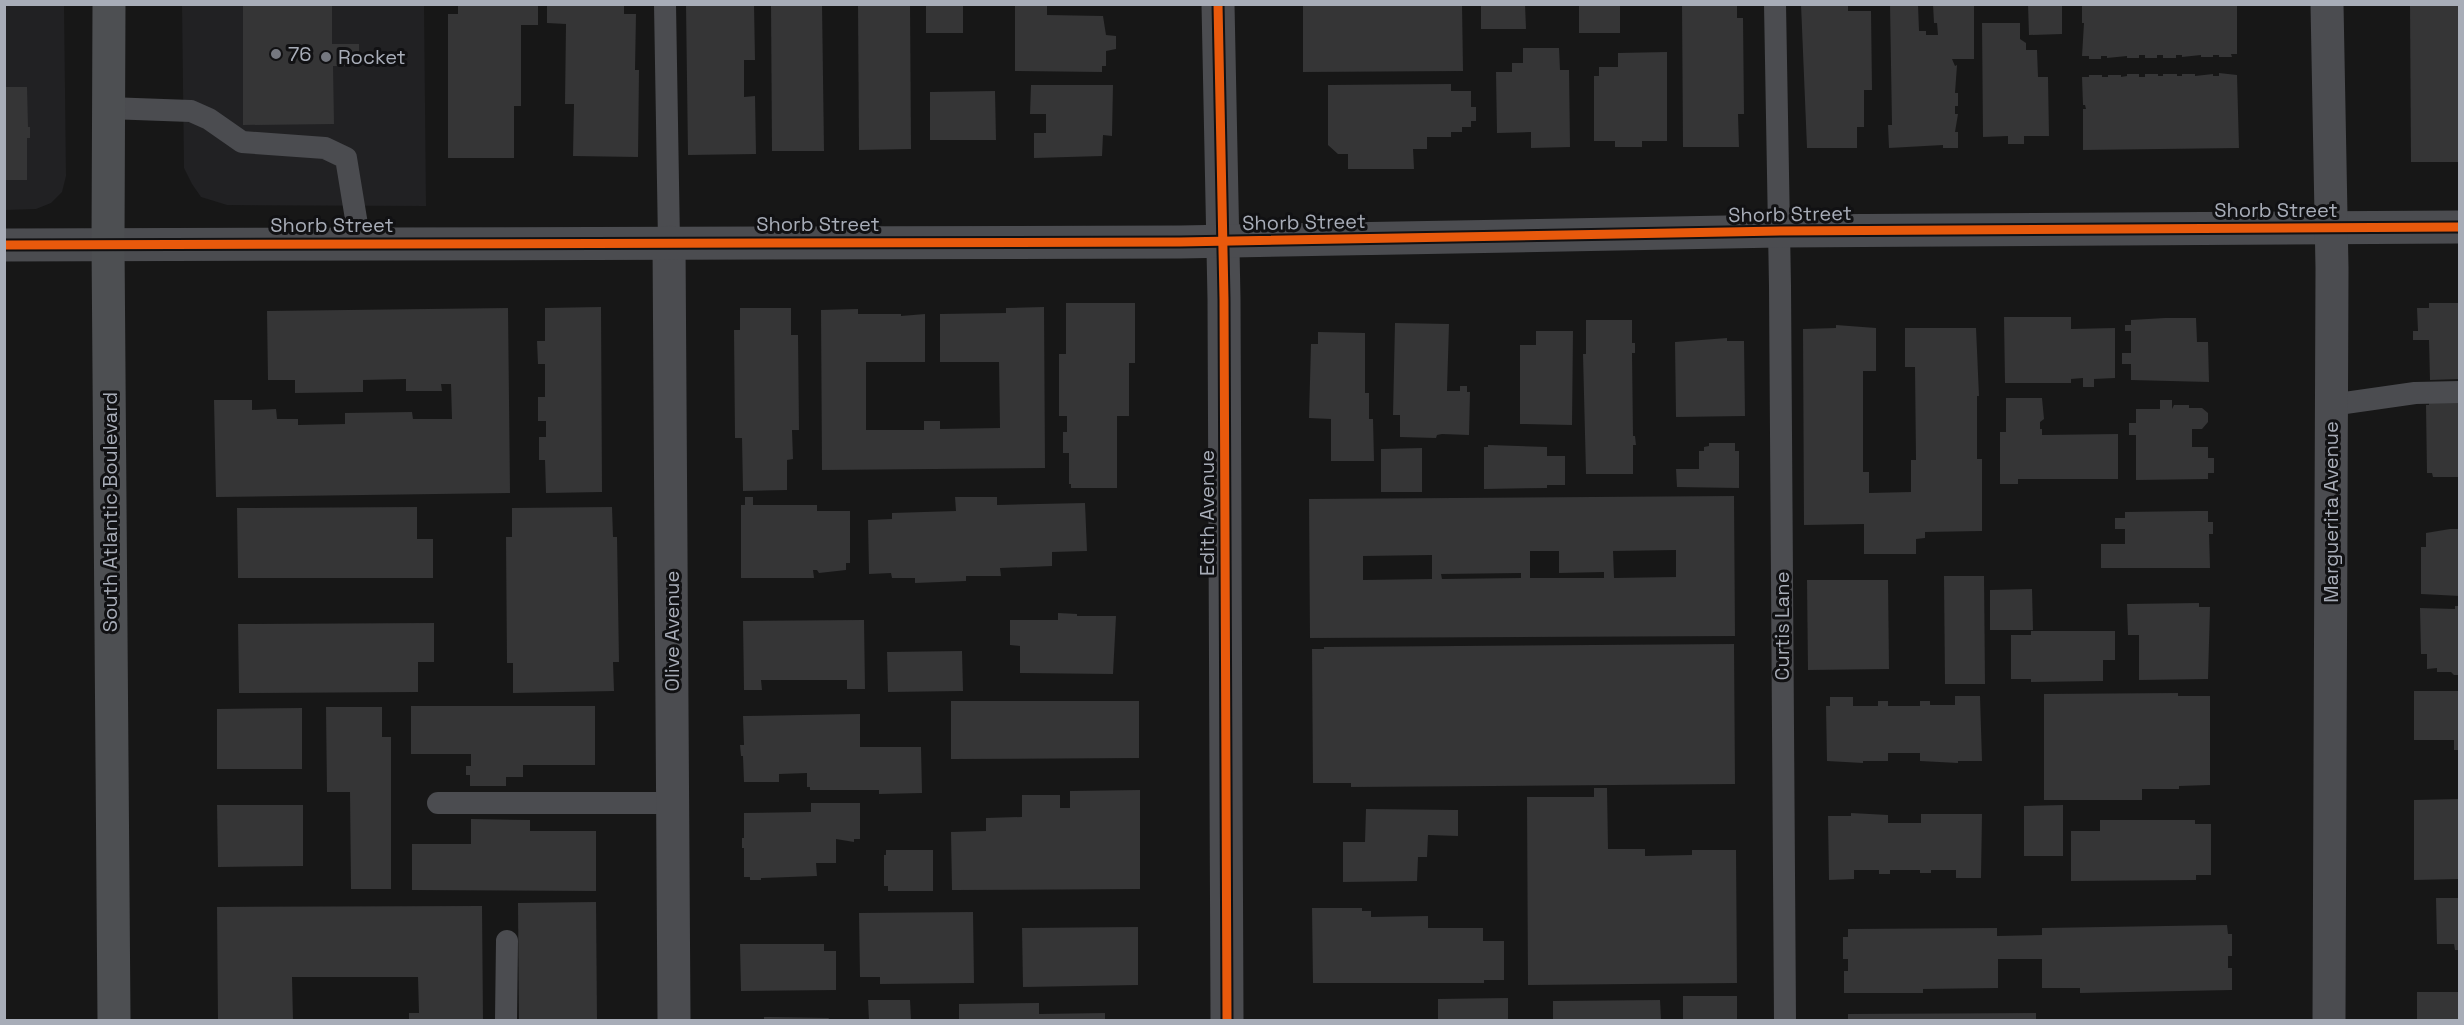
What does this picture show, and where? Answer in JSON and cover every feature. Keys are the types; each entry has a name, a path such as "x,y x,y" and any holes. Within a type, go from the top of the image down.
{"main road":[{"name":"South Atlantic Boulevard","path":"109,4 108,243 114,1020"}],"street":[{"name":"Edith Avenue","path":"1218,4 1223,241 1227,1020"},
{"name":"Marguerita Avenue","path":"2327,4 2331,405 2329,1020"},
{"name":"Shorb Street","path":"4,245 1223,241 1780,231 2460,227"},
{"name":"Olive Avenue","path":"669,242 674,1020"}],"lane":[{"path":"665,4 669,242"},
{"name":"Curtis Lane","path":"1775,4 1780,231 1785,1020"},
{"path":"108,108 191,111 209,119 242,142 325,148 346,158 360,243"},
{"path":"2331,405 2415,393 2460,392"},
{"path":"438,803 673,802"},
{"path":"506,1020 507,941"}],"shaded area":[{"path":"4,5 64,5 66,176 62,192 51,203 36,209 5,210"},
{"path":"182,5 424,5 426,206 227,205 201,197 184,168"}],"building":[{"path":"243,4 332,4 332,44 359,44 359,66 333,66 334,124 243,125"},
{"path":"458,4 538,4 538,25 521,25 521,106 514,106 514,158 448,158 448,14 458,14"},
{"path":"686,4 754,4 755,60 744,60 744,97 755,96 756,154 688,155"},
{"path":"771,4 822,4 824,151 772,151"},
{"path":"858,4 910,4 911,149 859,150"},
{"path":"926,4 963,4 963,33 926,33"},
{"path":"1015,4 1047,4 1047,15 1103,16 1106,35 1116,36 1116,49 1106,51 1106,66 1102,66 1102,72 1015,71"},
{"path":"1303,4 1462,4 1463,71 1303,72"},
{"path":"1481,4 1525,4 1526,29 1481,29"},
{"path":"1579,4 1620,4 1620,33 1579,33"},
{"path":"1682,4 1737,4 1737,18 1743,18 1744,114 1738,114 1739,147 1683,147"},
{"path":"1801,4 1848,4 1848,11 1871,11 1872,90 1864,90 1864,127 1857,127 1857,148 1807,148"},
{"path":"1890,4 1918,4 1919,31 1926,31 1926,35 1938,35 1937,23 1934,23 1933,4 1974,4 1974,59 1952,59 1955,66 1957,65 1955,93 1958,93 1958,106 1955,106 1955,114 1958,114 1955,132 1958,132 1958,148 1943,148 1943,145 1889,148 1888,125 1892,125"},
{"path":"2028,4 2062,4 2062,34 2029,35"},
{"path":"2082,4 2237,4 2237,54 2231,54 2232,57 2176,55 2176,58 2163,58 2163,55 2157,55 2157,58 2145,58 2145,55 2139,55 2139,58 2101,56 2101,59 2089,59 2089,56 2082,56 2084,23 2082,23"},
{"path":"2410,4 2460,4 2460,162 2411,162"},
{"path":"547,5 624,5 624,14 636,14 635,70 639,70 638,157 573,156 574,104 565,104 566,24 547,23"},
{"path":"1982,23 2020,23 2020,39 2026,43 2026,50 2037,50 2038,77 2048,77 2049,136 2024,136 2024,144 2008,144 2008,136 1983,137"},
{"path":"1523,48 1559,48 1560,70 1569,70 1570,147 1531,148 1531,132 1497,133 1496,72 1512,72 1512,63 1523,63"},
{"path":"1667,52 1667,141 1642,141 1642,147 1615,147 1615,141 1594,141 1594,76 1599,76 1599,67 1618,67 1618,53"},
{"path":"2219,73 2237,75 2239,148 2083,150 2083,109 2086,109 2083,105 2082,77 2121,75 2121,77 2127,74 2139,74 2139,77 2145,77 2145,74 2182,76 2182,74 2195,74 2195,76 2213,74 2213,76 2219,76"},
{"path":"1451,84 1451,91 1471,91 1471,107 1476,107 1476,121 1471,121 1471,127 1462,127 1462,132 1451,132 1451,137 1427,137 1427,149 1413,149 1414,169 1348,169 1348,154 1338,154 1328,145 1328,85"},
{"path":"1031,85 1113,85 1112,136 1103,135 1102,156 1034,158 1034,133 1046,133 1046,114 1030,114"},
{"path":"4,87 27,87 30,138 27,138 27,180 4,180"},
{"path":"995,91 996,140 930,140 930,92"},
{"path":"1066,303 1135,303 1135,363 1129,363 1129,416 1117,416 1117,488 1071,488 1069,484 1069,453 1063,453 1063,432 1067,432 1067,416 1059,416 1059,354 1066,354"},
{"path":"2429,303 2460,303 2460,379 2430,380 2429,340 2413,340 2413,331 2418,331 2417,308 2429,308"},
{"path":"601,307 602,492 546,493 545,460 539,460 539,437 546,437 546,421 538,421 538,397 545,397 545,364 538,364 537,341 545,341 545,308"},
{"path":"1044,307 1045,468 822,470 821,310 858,309 858,314 901,314 901,316 925,314 925,362 866,362 866,430 924,430 924,421 940,421 940,429 1000,428 999,362 940,362 940,314 1006,313 1006,308"},
{"path":"508,308 510,493 216,497 214,400 252,400 252,410 276,409 277,419 298,419 298,425 345,424 345,413 412,412 413,419 452,419 451,384 441,384 442,391 406,391 406,379 363,380 363,392 295,393 295,380 268,380 267,311"},
{"path":"740,308 791,308 791,335 798,335 799,430 792,430 793,459 787,460 787,490 743,491 742,438 735,438 734,330 740,330"},
{"path":"2004,317 2071,317 2071,329 2115,328 2115,378 2094,379 2094,387 2083,387 2083,378 2071,379 2071,383 2005,383"},
{"path":"2196,318 2197,342 2208,342 2209,382 2131,380 2131,364 2122,364 2122,353 2131,353 2131,331 2125,331 2125,325 2131,325 2131,320"},
{"path":"1586,320 1632,320 1632,343 1635,343 1635,353 1632,353 1633,436 1635,436 1636,445 1633,445 1633,474 1586,474 1583,354 1586,354"},
{"path":"1395,323 1449,324 1447,391 1460,391 1460,386 1467,386 1467,392 1470,392 1469,435 1442,434 1437,435 1436,438 1400,437 1400,415 1393,415"},
{"path":"1836,325 1876,328 1876,371 1863,371 1863,472 1869,472 1869,493 1911,492 1911,460 1916,460 1915,367 1905,367 1905,328 1976,328 1979,396 1977,396 1977,459 1982,459 1982,531 1925,532 1925,538 1916,539 1916,554 1864,554 1864,524 1804,525 1803,329 1836,328"},
{"path":"1536,331 1573,331 1572,425 1520,424 1520,345 1536,345"},
{"path":"1318,332 1365,333 1365,393 1369,393 1369,419 1373,419 1374,461 1331,461 1331,419 1309,418 1311,344 1318,344"},
{"path":"1727,338 1727,341 1744,341 1745,416 1676,417 1675,342"},
{"path":"2006,398 2042,398 2044,419 2040,422 2040,429 2042,429 2042,435 2118,434 2118,479 2018,479 2018,484 2000,484 2000,432 2006,432"},
{"path":"2160,400 2172,400 2172,409 2174,405 2189,405 2189,408 2202,408 2208,413 2208,422 2202,429 2192,429 2192,447 2208,447 2208,458 2214,458 2214,473 2208,473 2208,479 2136,480 2136,435 2129,435 2129,423 2136,423 2136,409 2160,409"},
{"path":"2429,402 2460,402 2460,477 2433,477 2432,473 2427,473 2426,405 2429,405"},
{"path":"1709,443 1735,443 1735,451 1739,451 1739,488 1677,487 1676,469 1699,469 1699,451 1704,451 1704,447 1709,446"},
{"path":"1488,445 1547,447 1547,456 1565,456 1565,485 1547,485 1547,488 1484,489 1484,447"},
{"path":"1422,448 1422,492 1381,492 1381,449"},
{"path":"1734,496 1735,636 1310,638 1309,499","holes":["1676,550 1676,577 1614,578 1613,551","1530,551 1559,551 1559,573 1604,572 1604,578 1530,578","1432,555 1432,579 1363,580 1363,556","1521,573 1521,578 1442,579 1441,574"]},
{"path":"745,497 753,497 753,505 817,505 817,511 850,511 850,563 846,563 846,570 819,573 813,570 814,578 741,578 741,505 745,505"},
{"path":"955,497 997,497 997,505 1085,503 1087,551 1052,552 1052,566 1000,568 1001,576 966,576 966,581 915,583 915,578 892,578 891,573 869,574 868,520 892,519 892,513 956,511"},
{"path":"417,507 417,539 433,539 433,578 238,578 237,508"},
{"path":"612,507 613,537 617,537 619,662 613,662 614,691 513,693 513,663 507,663 506,537 512,537 512,508"},
{"path":"2208,511 2208,522 2213,522 2213,534 2209,534 2210,568 2101,568 2101,544 2125,544 2125,529 2115,529 2115,518 2125,518 2125,512"},
{"path":"2460,529 2460,596 2421,594 2421,547 2426,547 2426,533"},
{"path":"1944,576 1984,576 1985,684 1945,684"},
{"path":"1807,580 1888,580 1889,669 1808,670"},
{"path":"2032,589 2033,630 1990,630 1990,590"},
{"path":"2199,603 2199,607 2210,607 2208,679 2139,680 2139,635 2128,635 2127,604"},
{"path":"2455,606 2460,606 2460,675 2454,675 2451,672 2437,672 2437,668 2427,669 2427,654 2421,654 2420,608 2455,609"},
{"path":"1058,613 1077,614 1077,616 1116,616 1113,674 1020,673 1020,646 1010,645 1010,620 1058,620"},
{"path":"864,620 865,689 847,689 847,680 761,680 762,690 744,690 743,621"},
{"path":"434,623 434,662 418,662 418,692 239,693 238,624"},
{"path":"2031,631 2115,631 2115,660 2103,660 2103,681 2031,682 2031,679 2011,679 2011,635 2031,635"},
{"path":"1734,644 1735,784 1351,787 1351,783 1313,783 1312,649 1324,649 1324,647"},
{"path":"962,651 963,691 888,692 887,652"},
{"path":"2414,691 2458,691 2460,750 2454,750 2454,740 2414,740"},
{"path":"2178,693 2178,696 2210,696 2210,785 2179,786 2179,789 2142,789 2142,800 2044,800 2044,694"},
{"path":"1955,696 1980,696 1982,761 1958,761 1958,763 1920,761 1920,753 1888,753 1888,761 1863,761 1863,763 1827,761 1826,706 1830,706 1830,697 1853,697 1853,706 1878,706 1878,701 1888,701 1888,706 1920,706 1920,701 1930,701 1930,705 1955,705"},
{"path":"951,701 1139,701 1139,758 951,759"},
{"path":"411,706 595,706 595,765 523,765 523,777 506,777 506,786 470,786 470,775 466,775 466,766 471,766 471,754 411,754"},
{"path":"326,707 382,707 382,737 391,737 391,889 351,889 350,792 327,792"},
{"path":"302,708 302,769 217,769 217,709"},
{"path":"860,714 860,747 921,747 922,793 879,794 879,790 810,790 810,787 807,787 807,773 779,774 779,782 744,782 743,756 741,756 740,745 744,745 743,716"},
{"path":"1594,788 1607,788 1608,849 1645,849 1645,856 1692,855 1692,850 1736,850 1737,983 1528,985 1527,797 1594,797"},
{"path":"1140,790 1140,889 952,890 951,832 986,831 986,818 1022,817 1022,795 1060,795 1060,808 1070,808 1070,791"},
{"path":"2460,799 2460,879 2414,880 2414,800"},
{"path":"811,803 860,803 860,839 854,839 854,842 836,839 836,863 816,863 817,876 761,878 761,880 750,880 750,877 744,877 742,838 744,838 744,813 811,812"},
{"path":"217,805 303,805 303,866 218,867"},
{"path":"2063,805 2063,856 2024,856 2024,806"},
{"path":"1366,809 1458,810 1458,836 1428,835 1427,857 1418,857 1417,881 1343,882 1343,842 1365,842"},
{"path":"1851,813 1888,815 1888,823 1921,823 1921,814 1982,814 1981,878 1956,878 1956,870 1931,870 1931,873 1920,873 1920,870 1890,870 1890,874 1879,874 1879,870 1854,870 1854,879 1829,880 1828,816 1851,816"},
{"path":"471,819 530,820 530,831 596,831 596,891 412,890 412,844 471,844"},
{"path":"2100,820 2195,820 2195,824 2211,824 2211,875 2196,875 2196,880 2071,881 2071,831 2100,831"},
{"path":"886,850 933,850 933,891 888,891 888,886 884,886"},
{"path":"2436,898 2460,898 2460,950 2455,950 2454,944 2437,944"},
{"path":"596,902 597,1020 519,1020 518,903"},
{"path":"482,906 483,1020 409,1020 409,1013 419,1013 418,977 292,977 293,1020 218,1020 217,907"},
{"path":"1312,908 1362,908 1362,911 1371,911 1371,917 1428,916 1428,928 1483,928 1483,941 1504,941 1504,980 1484,980 1484,983 1313,983"},
{"path":"973,912 974,983 880,984 880,977 860,977 859,913"},
{"path":"2227,925 2228,934 2232,934 2232,956 2228,956 2228,968 2232,968 2232,990 2080,993 2080,988 2042,988 2042,959 1998,959 1998,988 1923,989 1923,993 1844,993 1844,971 1848,971 1848,959 1843,959 1843,937 1848,937 1848,929 1997,928 1997,936 2042,935 2042,928"},
{"path":"1138,927 1138,985 1023,987 1022,928"},
{"path":"740,944 824,944 824,951 836,951 836,990 741,991"},
{"path":"2417,992 2460,992 2460,1020 2417,1020"},
{"path":"1683,996 1737,996 1737,1020 1683,1020"},
{"path":"1508,998 1508,1020 1438,1020 1438,999"},
{"path":"868,1000 910,1000 911,1020 869,1020"},
{"path":"1660,1000 1661,1020 1553,1020 1553,1001"},
{"path":"1039,1003 1039,1014 1105,1013 1105,1020 959,1020 959,1004"},
{"path":"2036,1013 2036,1020 1848,1020 1848,1014"},
{"path":"764,1017 829,1018 828,1020 764,1020"}],"cycle path":[{"path":"1218,4 1224,299 1227,1020"},
{"path":"4,245 1180,242 1780,231 2460,227"}],"place":[{"name":"76","path":"276,54"},
{"name":"Rocket","path":"326,57"}]}
